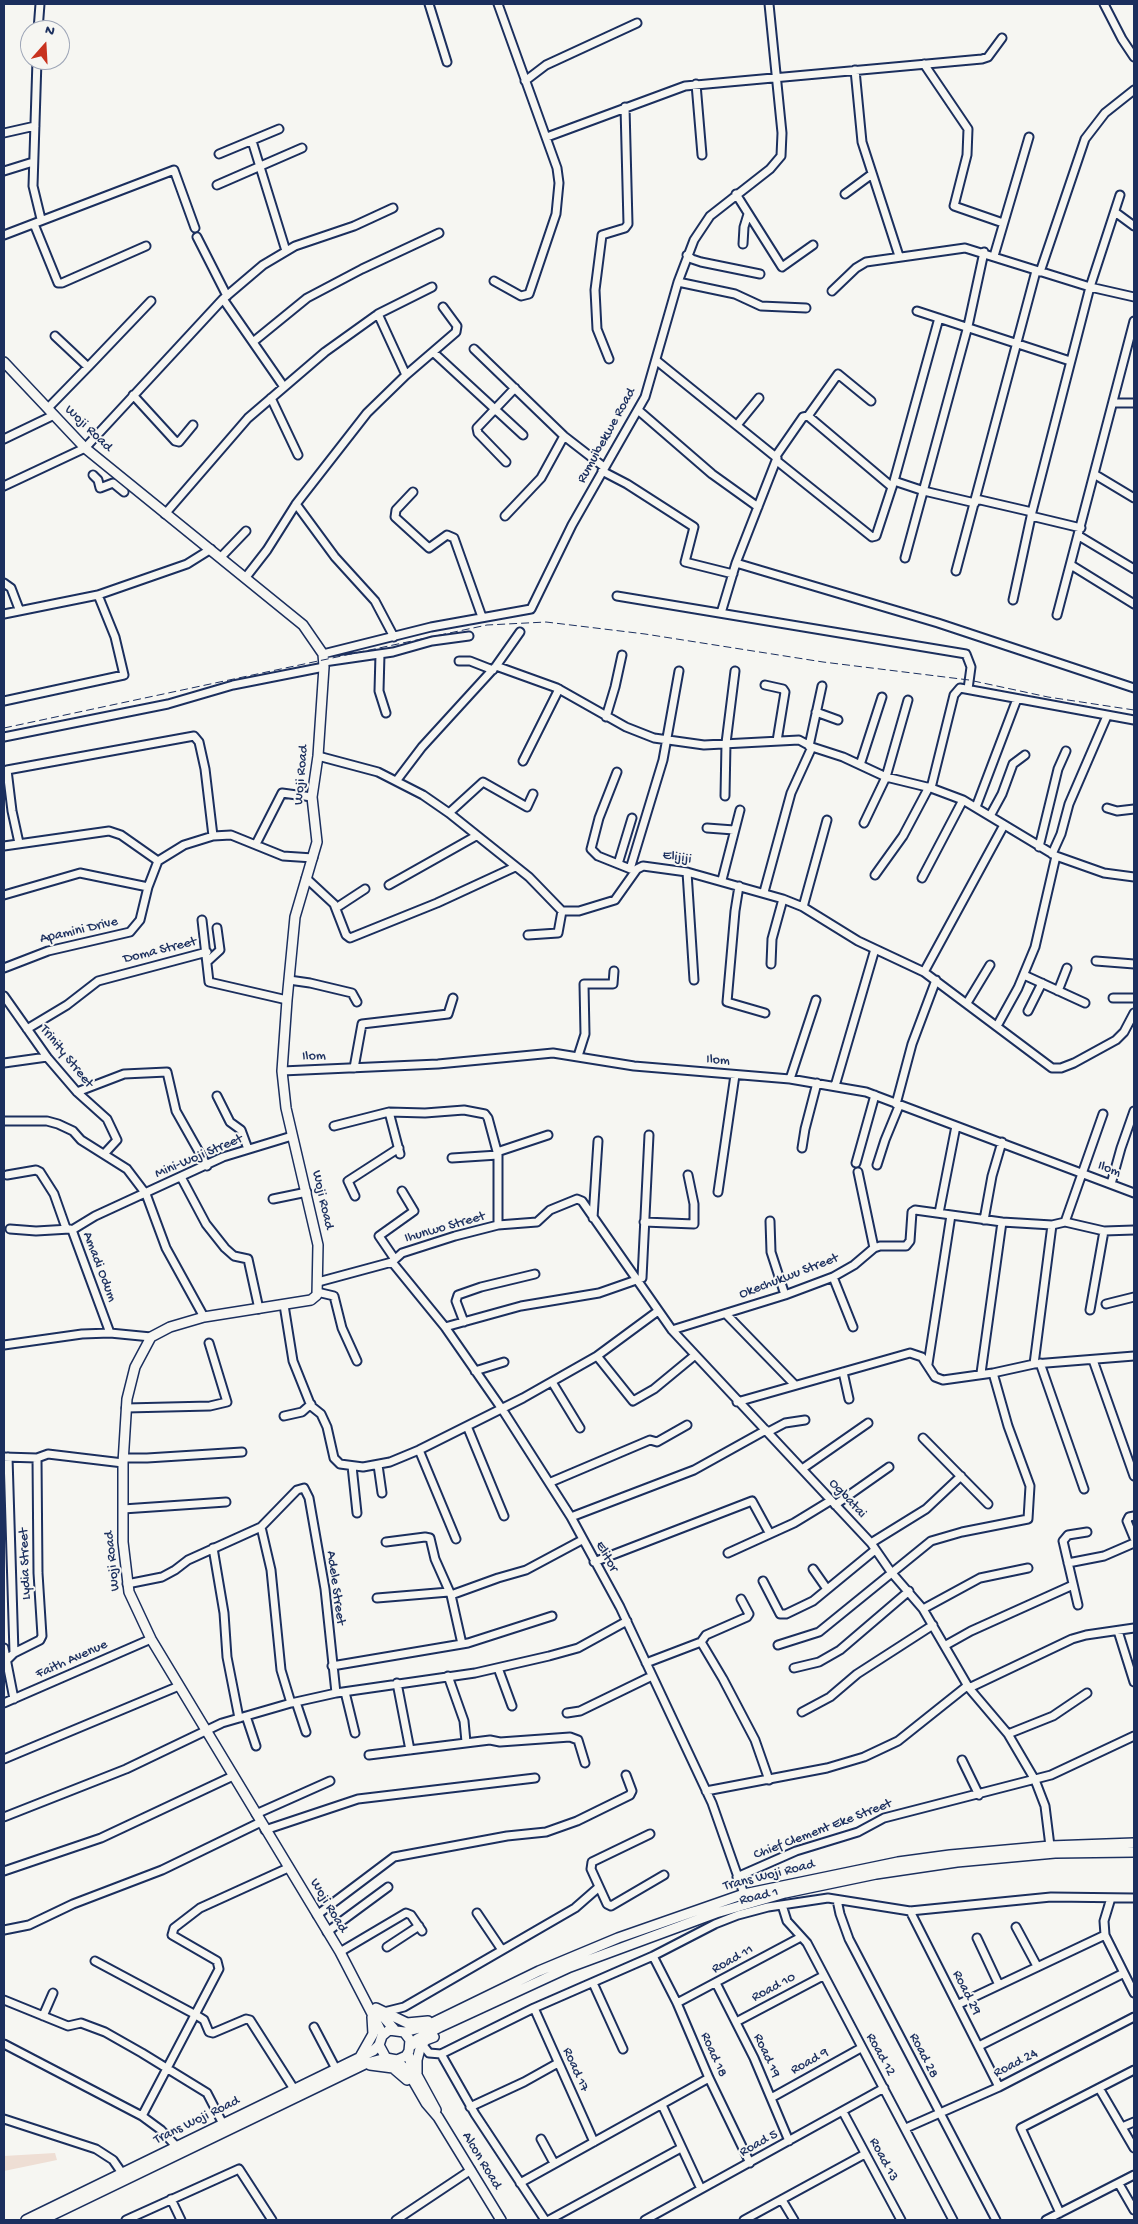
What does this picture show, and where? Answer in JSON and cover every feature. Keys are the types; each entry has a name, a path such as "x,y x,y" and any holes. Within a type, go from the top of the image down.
{"main road":[{"name":"Woji Road","path":"4,362 85,448 303,625 324,661 318,756 312,797 317,840 295,917 288,980 282,1071 284,1099 318,1245 317,1292"},
{"path":"151,1336 170,1327 204,1317 311,1300 315,1298 317,1292"},
{"name":"Woji Road","path":"151,1336 135,1367 126,1408 123,1509 127,1584 133,1603 151,1639 205,1731 363,1993 377,2010"},
{"name":"Trans Woji Road","path":"409,2050 417,2039 438,2024 539,1971 609,1942 744,1894 898,1862 1050,1846 1134,1843"},
{"name":"Trans Woji Road","path":"404,2032 438,2024 625,1944 716,1913 785,1893 876,1874 957,1862 1055,1853 1134,1852"},
{"path":"377,2010 407,2023 438,2024 438,2033 422,2044 416,2060 416,2080"},
{"path":"377,2010 394,2029 404,2032 408,2036 409,2050 416,2080"},
{"path":"377,2010 383,2035 379,2045 391,2059 407,2070 416,2080"},
{"path":"377,2010 373,2034 362,2061 393,2068 416,2080"},
{"path":"383,2035 394,2029"},
{"name":"Trans Woji Road","path":"42,2220 362,2061 379,2045"},
{"path":"391,2059 402,2059 409,2050"},
{"name":"Trans Woji Road","path":"26,2220 336,2069 362,2061 391,2059"},
{"name":"Alcon Road","path":"416,2080 435,2106 438,2117 501,2220"}],"street":[{"path":"39,20 40,4"},
{"path":"429,4 447,62"},
{"path":"494,281 521,296 529,294 558,202 558,168 498,4"},
{"name":"Rumuibekwe Road","path":"324,661 394,637 482,617 528,612 531,609 572,525 638,410 657,361 687,254 704,223 736,194 770,168 781,156 782,133 769,4"},
{"path":"1104,4 1122,39 1134,57"},
{"path":"526,81 546,65 637,23"},
{"path":"547,137 671,90 696,84 985,59 1002,38"},
{"path":"924,64 968,129 966,165 954,206 1003,223"},
{"path":"37,70 33,162 34,192 41,220"},
{"path":"855,70 861,135 899,256"},
{"path":"696,84 702,155"},
{"path":"956,571 1016,343 1038,271 1085,140 1105,113 1134,90"},
{"path":"609,359 597,329 595,290 602,235 625,228 628,224 625,107"},
{"path":"4,133 35,126"},
{"path":"219,154 279,129"},
{"path":"994,256 1029,137"},
{"path":"252,141 286,251"},
{"path":"217,185 302,148"},
{"path":"4,171 33,162"},
{"path":"4,236 41,220 174,170 195,228"},
{"path":"845,194 872,174"},
{"path":"736,194 782,267 813,245"},
{"path":"1013,600 1032,514 1070,362 1090,287 1120,195"},
{"path":"4,486 85,448 225,298 255,271 286,251 354,226 393,208"},
{"path":"1114,212 1134,226"},
{"path":"743,244 744,227 748,214"},
{"path":"34,224 58,283 62,283 146,246"},
{"path":"253,342 307,298 362,268 440,234"},
{"path":"197,237 225,298 284,387"},
{"path":"832,291 861,265 899,256 958,248 984,252 1090,287 1134,297"},
{"path":"905,558 968,326 984,252"},
{"path":"687,254 692,259 760,274"},
{"path":"678,282 735,294 761,306 806,308"},
{"path":"165,514 248,418 271,398 348,334 378,314 432,287"},
{"path":"4,439 51,412 88,367 151,301"},
{"path":"246,577 267,550 296,504 367,413 457,329 443,307"},
{"path":"917,311 968,326 1070,362"},
{"path":"378,314 406,375"},
{"path":"657,361 872,536 876,536 893,484 939,318"},
{"path":"1057,615 1134,321"},
{"path":"55,336 88,367"},
{"path":"474,349 564,436 603,469 694,527 685,562 733,574"},
{"path":"433,352 522,435"},
{"path":"720,613 736,564 776,458 803,417 808,416 838,374 871,401"},
{"path":"506,462 477,432 494,409 515,388"},
{"path":"133,395 175,441 179,442 193,425"},
{"path":"271,398 298,455"},
{"path":"737,425 759,398"},
{"path":"1113,403 1134,403"},
{"path":"638,410 712,474 758,507"},
{"path":"808,416 893,484 1032,514 1081,528"},
{"path":"506,516 541,478 564,436"},
{"path":"1094,474 1134,498"},
{"path":"93,475 98,480 100,488 113,483 124,492"},
{"path":"413,492 396,510 395,517 429,548 447,535 454,538 482,617"},
{"path":"296,504 335,557 374,600 394,637"},
{"path":"221,557 246,531"},
{"path":"1079,536 1134,569"},
{"path":"4,614 19,609 98,595 187,564 211,549"},
{"path":"736,564 938,623 1134,688"},
{"path":"1071,565 1134,604"},
{"path":"4,583 11,588 19,609"},
{"path":"4,701 124,675 115,637 98,595"},
{"path":"617,596 966,654 971,667 968,690"},
{"path":"397,780 422,747 494,668 520,632"},
{"path":"4,737 168,704 324,661 380,654 418,647 432,641 469,636"},
{"path":"380,654 379,691 386,713"},
{"path":"606,717 616,687 622,656"},
{"path":"459,661 470,661 558,689 606,717 644,735 667,741 726,744 796,740 860,765 886,778 930,788 963,800 1054,855 1104,873 1134,877"},
{"path":"562,911 579,910 615,900 633,870 667,741 679,671"},
{"path":"725,796 726,744 735,672"},
{"path":"765,685 783,689 785,692 777,741"},
{"path":"764,892 791,793 810,746 822,686"},
{"path":"875,875 903,836 930,788 954,695 960,688 1134,720"},
{"path":"523,761 558,689"},
{"path":"860,765 882,697"},
{"path":"976,807 1017,699"},
{"path":"864,823 886,778 908,700"},
{"path":"816,712 838,720"},
{"path":"997,1026 1024,975 1039,934 1054,855 1069,804 1107,716"},
{"path":"19,844 6,774 10,769 194,736 199,742 205,769 213,836"},
{"path":"1039,847 1058,769 1066,751"},
{"path":"990,816 1002,794 1013,764 1024,755"},
{"path":"318,756 364,768 397,780 449,813 538,885 562,911"},
{"path":"617,772 599,818 592,849 598,856 633,870"},
{"path":"449,813 483,782 528,807 534,794"},
{"path":"256,844 282,793 312,797"},
{"path":"922,878 963,800"},
{"path":"4,809 12,807"},
{"path":"1108,808 1117,811 1134,809"},
{"path":"722,880 740,810"},
{"path":"618,864 632,818"},
{"path":"803,907 827,820"},
{"path":"924,972 1004,825"},
{"path":"707,828 734,830"},
{"path":"4,846 109,831 121,835 158,861 178,848 213,836 231,835 284,856 313,858"},
{"path":"389,885 476,836"},
{"name":"Apamini Drive","path":"4,968 48,951 130,932 140,920 148,887 158,861"},
{"name":"Elijiji","path":"633,870 647,866 687,872 764,892 803,907 875,949 900,959 924,972 1048,1066 1061,1068 1104,1047 1121,1036 1134,1013"},
{"path":"306,878 328,897 336,908 346,935 350,938 437,903 515,867"},
{"path":"687,872 694,980"},
{"path":"4,895 75,874 94,875 148,887"},
{"path":"739,886 727,1002 765,1013"},
{"path":"336,908 364,889"},
{"path":"771,964 772,939 783,899"},
{"path":"528,935 558,933 562,911"},
{"path":"202,920 207,952"},
{"path":"208,962 220,950 217,928"},
{"path":"835,1086 875,949"},
{"name":"Doma Street","path":"27,1029 67,1005 98,981 207,952 208,980 211,983 287,1000"},
{"path":"1096,960 1134,964"},
{"path":"967,1004 990,965"},
{"path":"1058,991 1067,968"},
{"path":"578,1056 585,1034 584,984 613,984 614,971"},
{"path":"1024,975 1085,1003"},
{"path":"288,980 352,993 357,1002"},
{"path":"877,1165 897,1105 912,1044 936,980"},
{"path":"1028,1011 1042,984"},
{"path":"354,1068 362,1024 448,1014 453,998"},
{"path":"1113,998 1134,998"},
{"name":"Trinity Street","path":"5,999 47,1057 77,1092 100,1112 111,1125 117,1140 105,1153"},
{"path":"790,1079 816,1000"},
{"name":"Ilom","path":"282,1071 354,1068 553,1054 578,1056 634,1066 790,1079 875,1095 897,1105 1002,1142 1134,1193"},
{"path":"4,1063 47,1057"},
{"path":"77,1092 124,1074 167,1072 176,1111 207,1166"},
{"path":"718,1192 735,1075"},
{"path":"802,1148 804,1129 817,1083"},
{"path":"856,1164 875,1095"},
{"path":"217,1096 230,1122 240,1130 248,1148"},
{"path":"334,1126 389,1112 425,1113 464,1110 485,1114 488,1118 497,1154 498,1225"},
{"path":"1111,1184 1134,1110"},
{"path":"355,1196 347,1183 348,1181 399,1151 389,1112"},
{"path":"1065,1222 1103,1114"},
{"path":"4,1121 47,1121 58,1124 73,1130 81,1140 105,1153 126,1169 146,1194 166,1248 204,1317"},
{"path":"939,1213 956,1126"},
{"path":"452,1158 497,1154 548,1135"},
{"path":"445,1327 521,1306 599,1293 638,1281 643,1276 649,1135"},
{"name":"Mini-Woji Street","path":"146,1194 248,1148 292,1136"},
{"path":"593,1218 598,1141"},
{"path":"984,1220 992,1176 1002,1142"},
{"path":"7,1175 36,1170 40,1172 54,1194 69,1229 36,1231 10,1229"},
{"path":"858,1172 874,1248 909,1244 913,1211 1002,1222 1052,1224 1065,1222 1104,1231 1134,1230"},
{"path":"644,1222 694,1224 694,1204 688,1175"},
{"path":"181,1177 206,1224 225,1248 234,1256 248,1259 259,1309"},
{"name":"Elitor","path":"402,1190 414,1211 379,1236 393,1260 445,1327 502,1409 551,1482 571,1518 627,1621 706,1791 716,1813 744,1894"},
{"path":"273,1199 307,1192"},
{"name":"Amadi Odum","path":"110,1334 98,1295 69,1229 146,1194"},
{"name":"Ogbatai","path":"578,1199 582,1201 672,1330 694,1356 871,1543 891,1572 909,1591 946,1645 968,1687 1008,1734 1035,1780 1045,1806 1050,1846"},
{"name":"Ihunwo Street","path":"318,1282 393,1260 407,1251 498,1225 537,1222 550,1210 578,1199"},
{"path":"928,1364 951,1215"},
{"path":"770,1221 771,1252 785,1295"},
{"path":"981,1373 1002,1222"},
{"path":"1052,1224 1037,1363 1084,1489"},
{"path":"1090,1310 1104,1231"},
{"name":"Okechukwu Street","path":"672,1330 785,1295 832,1277 854,1265 874,1248"},
{"path":"464,1322 456,1301 458,1295 481,1287 535,1274"},
{"path":"832,1277 853,1328"},
{"path":"317,1292 334,1296 342,1328 357,1361"},
{"path":"1106,1304 1134,1297"},
{"path":"284,1305 293,1362 311,1404 323,1417 335,1461 352,1466 378,1465 419,1450 502,1409 597,1356 658,1311"},
{"path":"726,1314 795,1385"},
{"path":"4,1345 82,1334 151,1336"},
{"path":"126,1408 210,1406 227,1402 209,1342"},
{"path":"738,1402 910,1353 917,1354 928,1364 935,1377 943,1380 981,1373 993,1373 1037,1363 1134,1356"},
{"path":"597,1356 633,1401 654,1389 694,1356"},
{"path":"1093,1360 1134,1476"},
{"path":"475,1371 504,1362"},
{"path":"843,1372 849,1399"},
{"path":"778,1645 819,1632 931,1541 962,1532 1027,1520 1029,1518 1030,1486 1004,1414 993,1373"},
{"path":"552,1382 580,1428"},
{"path":"284,1416 302,1412 311,1404"},
{"path":"571,1518 694,1470 785,1423 805,1420"},
{"path":"802,1469 868,1423"},
{"path":"551,1482 650,1440 657,1442 687,1425"},
{"path":"467,1426 504,1516"},
{"path":"923,1438 988,1504"},
{"path":"419,1450 456,1539"},
{"path":"7,1660 14,1653 6,1457 37,1458 48,1454 123,1460 242,1452"},
{"name":"Lydia Street","path":"14,1653 40,1640 42,1636 38,1573 37,1458"},
{"path":"378,1465 382,1493"},
{"path":"352,1466 357,1513"},
{"path":"728,1553 832,1503 889,1467"},
{"path":"871,1543 926,1509 961,1476"},
{"name":"Adele Street","path":"261,1527 297,1490 304,1488 308,1498 325,1589 336,1693"},
{"path":"594,1562 752,1501 770,1534"},
{"path":"123,1509 226,1502"},
{"path":"1134,1516 1127,1521 1134,1538"},
{"path":"127,1584 167,1575 188,1560 261,1527 272,1576 281,1670 306,1732"},
{"path":"1078,1605 1062,1543 1064,1538 1088,1532"},
{"path":"386,1542 430,1538 435,1559 450,1593 462,1644"},
{"path":"376,1598 450,1593 526,1570 582,1540"},
{"path":"1068,1563 1109,1555 1134,1543"},
{"path":"212,1548 224,1613 227,1657 242,1717 256,1746"},
{"path":"763,1581 782,1614 809,1603 875,1550"},
{"path":"922,1609 980,1578 1028,1568"},
{"path":"814,1569 827,1589"},
{"path":"946,1645 972,1631 1073,1585"},
{"path":"794,1668 819,1662 840,1650 909,1591"},
{"path":"646,1663 701,1642 706,1636 747,1617 748,1614 741,1599"},
{"path":"332,1666 462,1644 552,1616"},
{"path":"4,1817 126,1769 205,1731 242,1717 293,1702 336,1693 498,1668 578,1648 627,1621"},
{"path":"802,1712 830,1697 858,1674 933,1625"},
{"path":"706,1791 769,1780 841,1764 884,1748 898,1740 968,1687 1060,1644 1086,1635 1134,1628"},
{"path":"1118,1631 1134,1682"},
{"name":"Faith Avenue","path":"4,1703 151,1639"},
{"path":"701,1642 724,1679 755,1740 769,1780"},
{"path":"4,1648 14,1699"},
{"path":"498,1668 512,1706"},
{"path":"448,1676 464,1721 466,1742"},
{"path":"566,1713 580,1710 652,1676"},
{"path":"397,1684 410,1750"},
{"path":"4,1759 179,1686"},
{"path":"345,1692 355,1733"},
{"path":"1008,1734 1053,1716 1087,1693"},
{"name":"Chief Clement Eke Street","path":"737,1877 796,1851 858,1832 884,1818 1035,1780 1134,1736"},
{"path":"369,1755 490,1740 500,1742 575,1738 585,1763"},
{"path":"962,1760 980,1795"},
{"path":"317,1915 394,1857 507,1836 546,1832 577,1821 630,1795 632,1791 626,1774"},
{"path":"4,1871 101,1838 233,1776"},
{"path":"261,1822 358,1799 535,1778"},
{"path":"4,1930 29,1925 73,1904 162,1870 261,1822 330,1781"},
{"path":"650,1834 591,1863 591,1869 607,1904 615,1905 664,1875"},
{"path":"142,2116 210,1990 219,1964 174,1937 171,1932 200,1908 288,1868"},
{"path":"327,1932 388,1887"},
{"path":"377,2010 404,2007 576,1908 599,1887"},
{"name":"Road 1","path":"441,2054 534,2008 653,1956 722,1920 782,1905 828,1898 910,1911 1051,1897 1134,1898"},
{"path":"1111,1898 1104,1921 1105,1935 1134,1993"},
{"name":"Road 28","path":"837,1900 849,1938 939,2114 996,2220"},
{"name":"Road 12","path":"782,1905 786,1921 807,1943 953,2220"},
{"name":"Road 29","path":"910,1911 959,2004 999,2086"},
{"path":"340,1952 406,1913 411,1915 420,1929 387,1947"},
{"path":"477,1913 502,1950"},
{"path":"1016,1927 1037,1966"},
{"path":"959,2004 1105,1935"},
{"name":"Road 11","path":"677,2003 716,1984 801,1936"},
{"path":"977,1938 999,1985"},
{"name":"Road 18","path":"653,1956 677,2003 709,2078 750,2163"},
{"path":"95,1961 196,2015 204,2020 209,2032 213,2033 246,2019 250,2020 294,2089"},
{"path":"979,2046 1124,1973"},
{"name":"Road 10","path":"736,2022 823,1976"},
{"path":"593,1983 623,2049"},
{"name":"Road 19","path":"716,1984 736,2022 789,2141"},
{"path":"43,2016 53,1993"},
{"path":"4,2000 68,2026 81,2023 105,2032 207,2093 223,2124"},
{"name":"Road 17","path":"534,2008 594,2142"},
{"name":"Road 24","path":"906,2128 999,2086 1134,2017"},
{"path":"314,2027 336,2069"},
{"path":"4,2044 142,2116 161,2130 176,2146"},
{"path":"422,2044 429,2053 441,2054 470,2107 545,2220"},
{"name":"Road 9","path":"771,2098 861,2048"},
{"path":"470,2107 524,2082 558,2063"},
{"path":"1060,2213 1021,2128 1134,2070"},
{"path":"520,2182 709,2078"},
{"name":"Road 5","path":"645,2220 884,2088"},
{"path":"1099,2088 1134,2148"},
{"path":"662,2105 701,2189"},
{"name":"Road 13","path":"843,2112 901,2220"},
{"path":"4,2119 96,2149 113,2160 122,2173"},
{"path":"1122,2128 1134,2122"},
{"path":"541,2138 554,2163"},
{"path":"549,2220 681,2148"},
{"path":"744,2220 865,2154"},
{"path":"126,2220 239,2169 272,2220"},
{"path":"396,2220 471,2170"},
{"path":"1046,2220 1134,2175"},
{"path":"1119,2184 1134,2210"},
{"path":"171,2199 181,2220"},
{"path":"782,2200 794,2220"}],"shaded area":[{"path":"55,2153 57,2160 4,2171 4,2156"}],"railway":[{"path":"4,728 487,625 546,622 645,634 823,662 969,680 1048,697 1134,710"}]}
